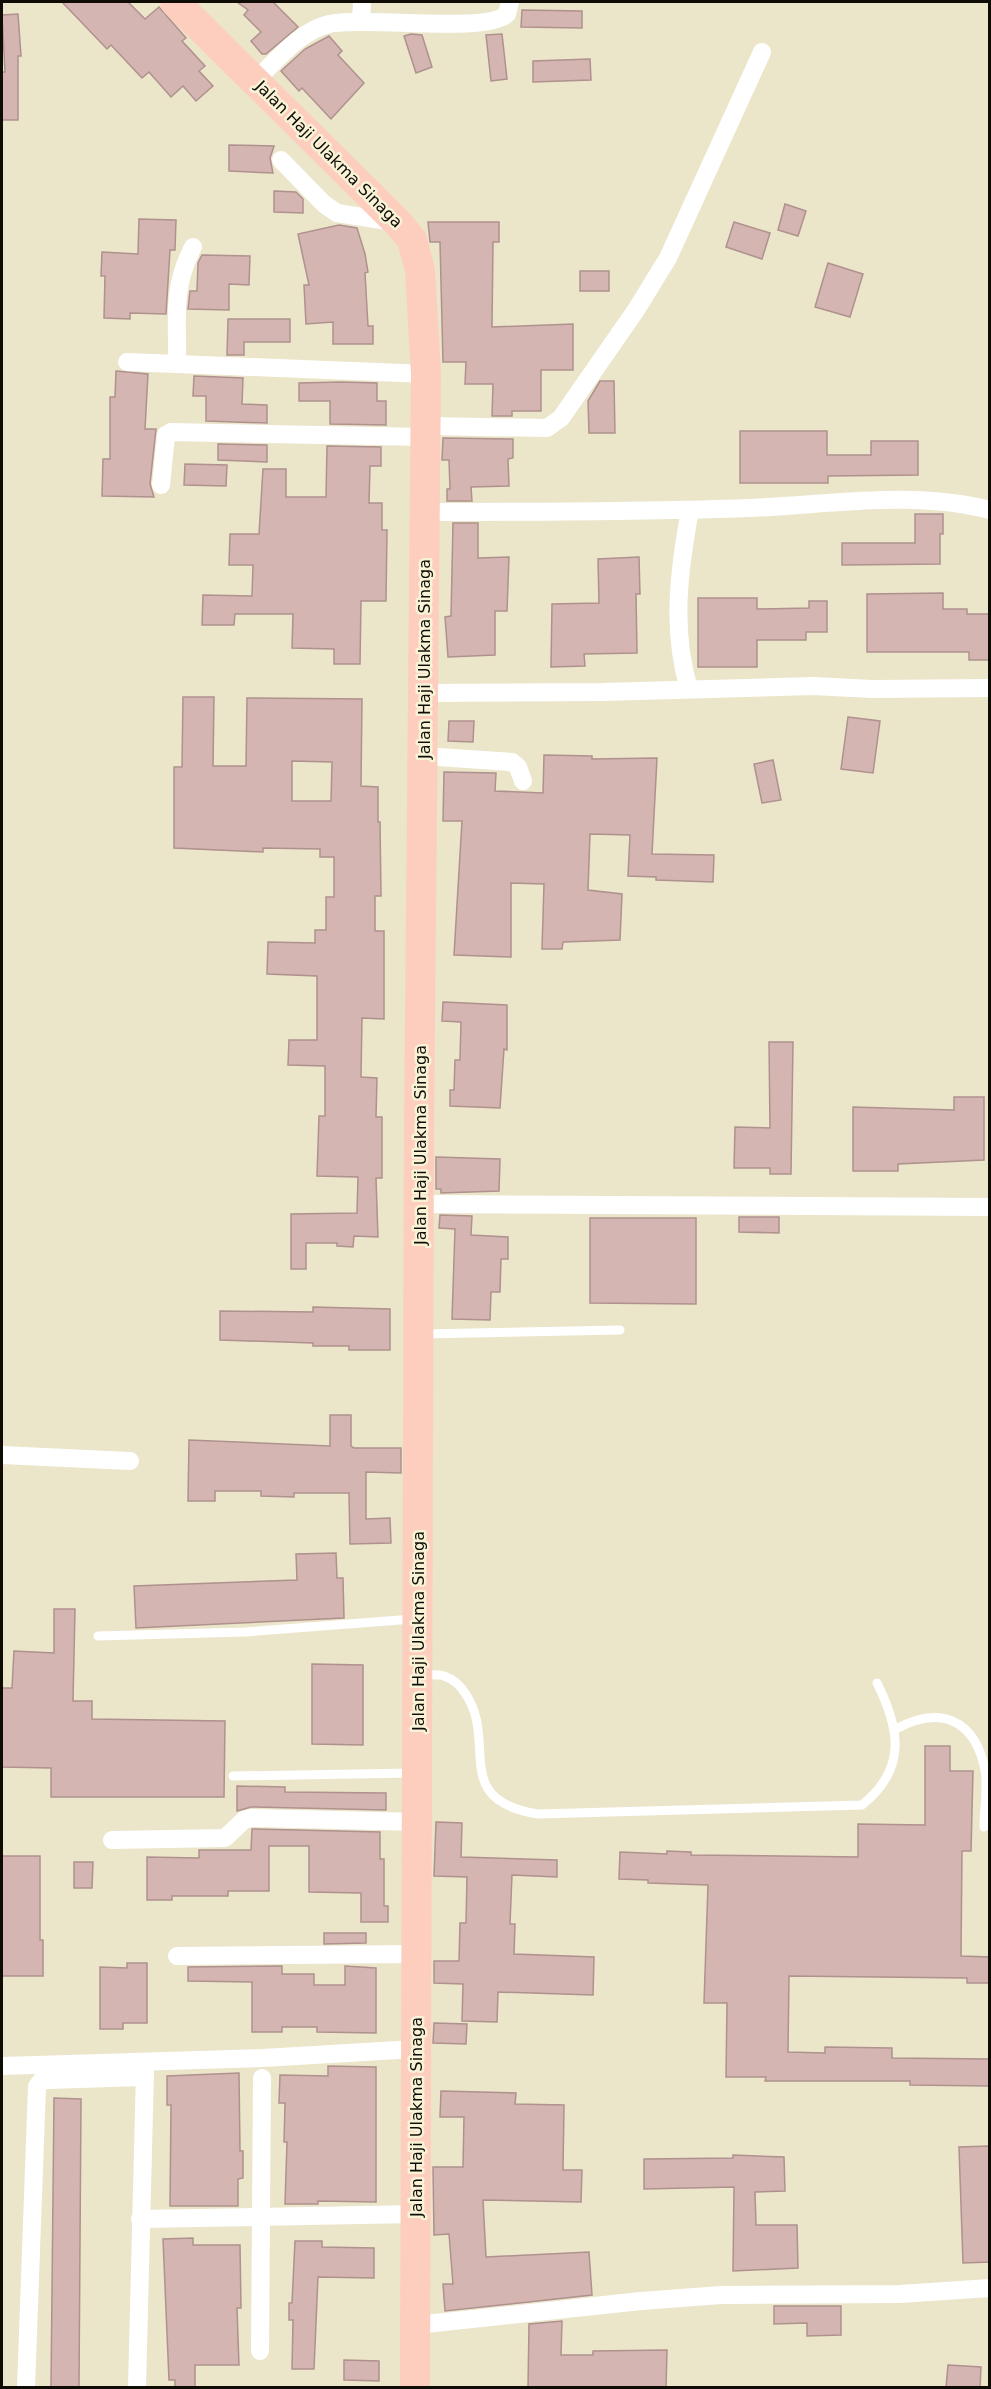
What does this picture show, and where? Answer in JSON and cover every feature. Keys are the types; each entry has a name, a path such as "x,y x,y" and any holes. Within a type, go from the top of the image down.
{"main road":[{"name":"Jalan Haji Ulakma Sinaga","path":"175,2 256,80 398,224 412,240 420,270 426,374 426,431 419,1334 415,2388"}],"street":[{"path":"361,21 362,2"},
{"path":"256,80 300,39 329,24 361,21 437,24 497,20 507,14 510,2"},
{"path":"161,485 164,444 166,435 171,432 548,428 561,418 636,310 668,258 762,52"},
{"path":"281,160 324,204 337,213 398,224"},
{"path":"177,364 177,289 182,269 193,248"},
{"path":"127,362 426,374"},
{"path":"425,513 690,510 921,500 959,502 990,510"},
{"path":"689,689 680,659 678,615 680,566 690,510"},
{"path":"424,693 603,692 813,686 872,689 990,688"},
{"path":"424,756 512,762 518,767 523,781"},
{"path":"420,1204 990,1207"},
{"path":"2,1455 130,1461"},
{"path":"112,1840 225,1838 244,1820 251,1818 418,1822"},
{"path":"177,1956 417,1954"},
{"path":"2,2066 263,2058 415,2049"},
{"path":"26,2388 38,2086 41,2081 48,2080 143,2074 137,2388"},
{"path":"261,2351 262,2078"},
{"path":"140,2219 417,2214"},
{"path":"416,2325 641,2301 721,2295 900,2294 990,2288"}],"lane":[{"path":"419,1334 620,1330"},
{"path":"98,1636 245,1632 418,1619"},
{"path":"418,1675 444,1676 459,1684 473,1704 480,1770 486,1785 500,1802 514,1810 538,1814 862,1805 875,1794 889,1773 896,1729 877,1683"},
{"path":"896,1729 914,1719 933,1715 956,1721 969,1733 985,1771 984,1827"},
{"path":"233,1776 418,1773"}],"building":[{"path":"62,2 128,2 145,19 159,7 186,38 182,41 205,66 199,71 213,86 196,101 183,86 171,97 149,72 142,78 111,45 107,49"},
{"path":"237,2 273,2 298,27 266,54 262,54 251,41 261,32 244,15 248,10"},
{"path":"522,10 582,11 582,28 521,27"},
{"path":"18,14 21,56 18,56 18,120 2,120 2,72 5,72 2,15"},
{"path":"502,34 507,79 491,81 486,35"},
{"path":"422,35 432,67 416,73 404,36"},
{"path":"329,36 342,51 338,55 364,83 331,119 302,88 299,91 281,71 305,49"},
{"path":"590,59 591,80 533,82 533,61"},
{"path":"229,145 274,146 270,158 273,173 229,171"},
{"path":"274,191 296,192 303,199 303,213 274,212"},
{"path":"785,204 806,211 798,236 778,230"},
{"path":"139,219 176,220 175,250 170,250 166,314 130,313 130,319 104,318 105,276 101,276 102,252 138,254"},
{"path":"428,222 499,222 499,242 493,242 492,327 573,324 573,370 541,370 541,411 512,411 512,416 492,416 493,384 465,384 466,362 443,362 440,242 430,242"},
{"path":"734,222 770,233 762,259 726,247"},
{"path":"339,225 357,228 365,254 368,272 365,273 368,326 373,326 373,344 333,344 333,322 306,324 304,285 309,285 298,234"},
{"path":"202,255 250,256 249,285 229,284 229,310 188,309 190,291 197,291 198,263"},
{"path":"828,263 863,274 850,317 815,307"},
{"path":"580,271 609,271 609,291 580,291"},
{"path":"228,319 290,319 290,342 244,342 244,355 227,355"},
{"path":"116,371 148,374 145,429 156,429 150,484 154,497 102,496 103,459 110,459 110,397 115,397"},
{"path":"194,376 243,378 242,404 267,405 267,423 206,421 206,396 193,396"},
{"path":"600,381 614,381 615,433 589,433 588,401"},
{"path":"299,383 377,383 377,401 386,401 386,425 330,424 330,401 299,401"},
{"path":"740,431 827,431 827,455 871,455 871,441 918,441 918,475 828,476 828,483 740,483"},
{"path":"443,438 513,439 513,458 508,459 509,486 471,487 472,501 447,501 447,489 450,489 449,460 442,460"},
{"path":"218,444 267,445 267,462 218,460"},
{"path":"327,446 381,447 381,466 370,466 369,503 382,503 382,530 387,530 386,601 361,601 360,664 334,664 334,649 292,648 293,614 235,614 234,625 202,625 203,595 252,596 253,565 229,565 230,534 259,534 263,469 286,469 286,497 326,497"},
{"path":"185,464 227,465 226,486 184,485"},
{"path":"915,514 943,514 940,564 842,565 842,543 915,543"},
{"path":"453,523 478,523 478,558 509,557 507,611 495,611 495,655 448,657 445,617 451,616"},
{"path":"639,557 640,594 636,594 637,653 584,654 585,666 551,667 552,604 599,603 598,559"},
{"path":"943,593 943,609 967,609 967,614 990,614 990,660 969,660 969,652 867,652 867,594"},
{"path":"698,598 757,598 757,609 809,608 809,601 827,601 827,632 806,632 806,640 757,640 757,667 698,667"},
{"path":"183,697 214,697 213,766 246,766 247,698 362,699 361,786 378,787 381,896 375,896 375,931 384,931 384,1019 362,1018 361,1077 377,1078 376,1117 382,1117 382,1178 376,1178 378,1237 354,1236 353,1247 337,1246 337,1243 306,1243 306,1269 291,1269 291,1214 357,1213 358,1177 317,1176 319,1116 325,1116 325,1066 288,1065 289,1040 317,1040 317,976 267,974 268,942 315,943 315,930 326,930 326,897 334,897 334,857 320,857 320,849 263,848 263,852 174,848 174,767 182,767","holes":["292,761 332,762 331,801 292,801"]},
{"path":"848,717 880,721 873,773 841,769"},
{"path":"449,721 474,721 473,742 448,741"},
{"path":"544,755 592,756 592,759 657,758 652,854 714,855 713,882 656,880 656,877 628,876 630,835 590,834 588,890 622,894 620,940 563,942 562,949 542,949 544,884 511,883 511,957 454,955 462,821 443,821 444,772 496,773 495,791 543,793"},
{"path":"773,760 781,800 762,803 754,764"},
{"path":"443,1002 507,1005 507,1050 504,1049 500,1108 450,1106 450,1090 454,1090 455,1060 460,1060 461,1022 442,1021"},
{"path":"769,1042 793,1042 791,1174 770,1174 770,1168 734,1168 735,1127 770,1128"},
{"path":"954,1097 984,1097 984,1160 898,1164 898,1171 853,1171 853,1107 954,1110"},
{"path":"436,1157 500,1159 499,1191 441,1193 441,1189 436,1189"},
{"path":"440,1215 472,1216 471,1235 508,1237 508,1259 501,1259 500,1292 491,1292 490,1320 452,1319 455,1229 439,1228"},
{"path":"739,1217 779,1217 779,1233 739,1232"},
{"path":"590,1218 696,1218 696,1304 590,1303"},
{"path":"313,1307 390,1309 390,1350 349,1350 349,1346 313,1346 313,1343 220,1340 220,1311 313,1312"},
{"path":"330,1415 351,1415 351,1446 354,1448 401,1448 401,1473 366,1472 366,1519 390,1518 391,1543 350,1544 349,1493 294,1493 294,1497 261,1496 261,1491 215,1491 215,1501 188,1501 189,1440 330,1446"},
{"path":"336,1553 337,1578 343,1578 344,1618 136,1628 134,1586 297,1580 296,1554"},
{"path":"54,1609 75,1609 73,1701 92,1701 92,1719 225,1721 224,1797 51,1797 51,1768 2,1767 2,1688 12,1688 14,1651 54,1653"},
{"path":"312,1664 363,1665 363,1745 312,1744"},
{"path":"925,1746 950,1746 950,1771 973,1771 971,1851 962,1851 961,1956 990,1957 990,1983 967,1983 967,1978 789,1976 788,2052 825,2053 825,2047 892,2048 892,2058 989,2059 989,2086 910,2085 910,2081 765,2081 766,2077 726,2077 727,2003 704,2003 708,1885 648,1883 648,1880 619,1879 620,1852 667,1854 667,1851 691,1852 691,1855 858,1857 858,1824 925,1825"},
{"path":"237,1786 285,1787 285,1792 386,1793 386,1810 251,1807 237,1811"},
{"path":"436,1822 462,1823 461,1857 557,1860 557,1877 512,1875 510,1924 515,1924 514,1954 594,1957 593,1995 498,1992 497,2022 462,2021 463,1984 434,1983 434,1961 459,1961 460,1923 466,1923 467,1877 434,1876"},
{"path":"252,1829 380,1832 380,1859 384,1859 384,1906 388,1906 388,1922 361,1922 361,1893 309,1892 309,1846 269,1846 269,1891 228,1891 228,1896 172,1896 172,1900 147,1900 147,1857 199,1858 199,1850 251,1850"},
{"path":"2,1856 40,1856 40,1940 43,1940 43,1976 2,1976"},
{"path":"74,1862 93,1862 92,1888 74,1888"},
{"path":"324,1933 366,1933 366,1943 324,1944"},
{"path":"127,1963 147,1963 147,2023 123,2023 123,2029 100,2029 100,1967 127,1968"},
{"path":"282,1966 282,1974 314,1974 314,1985 345,1985 345,1966 376,1968 376,2033 317,2032 317,2027 282,2027 282,2032 252,2032 252,1982 188,1981 188,1967"},
{"path":"434,2023 467,2024 466,2044 433,2043"},
{"path":"328,2066 376,2067 376,2202 318,2201 318,2204 285,2204 287,2142 284,2142 285,2103 279,2103 280,2075 328,2076"},
{"path":"239,2073 240,2151 243,2151 243,2178 238,2179 238,2206 170,2206 171,2105 167,2105 167,2076"},
{"path":"441,2091 516,2093 515,2104 564,2105 563,2170 582,2170 581,2202 483,2200 486,2257 589,2252 592,2295 445,2311 443,2284 453,2284 449,2234 434,2235 433,2167 463,2167 464,2117 440,2117"},
{"path":"54,2098 81,2099 79,2387 51,2387"},
{"path":"990,2146 990,2262 963,2263 959,2147"},
{"path":"733,2155 784,2157 785,2191 755,2192 756,2225 797,2225 798,2268 733,2271 734,2187 644,2189 644,2159 733,2158"},
{"path":"193,2238 193,2245 240,2245 241,2308 237,2308 239,2365 195,2365 195,2388 175,2388 175,2380 169,2380 163,2239"},
{"path":"295,2241 322,2241 322,2247 374,2248 374,2278 318,2277 314,2369 292,2369 293,2320 289,2320 289,2303 292,2303"},
{"path":"774,2306 841,2306 841,2335 807,2336 807,2323 774,2324"},
{"path":"562,2321 561,2355 593,2355 593,2351 667,2350 666,2388 528,2388 529,2324"},
{"path":"344,2360 379,2361 379,2381 344,2380"},
{"path":"948,2365 981,2367 980,2388 946,2388"}]}
